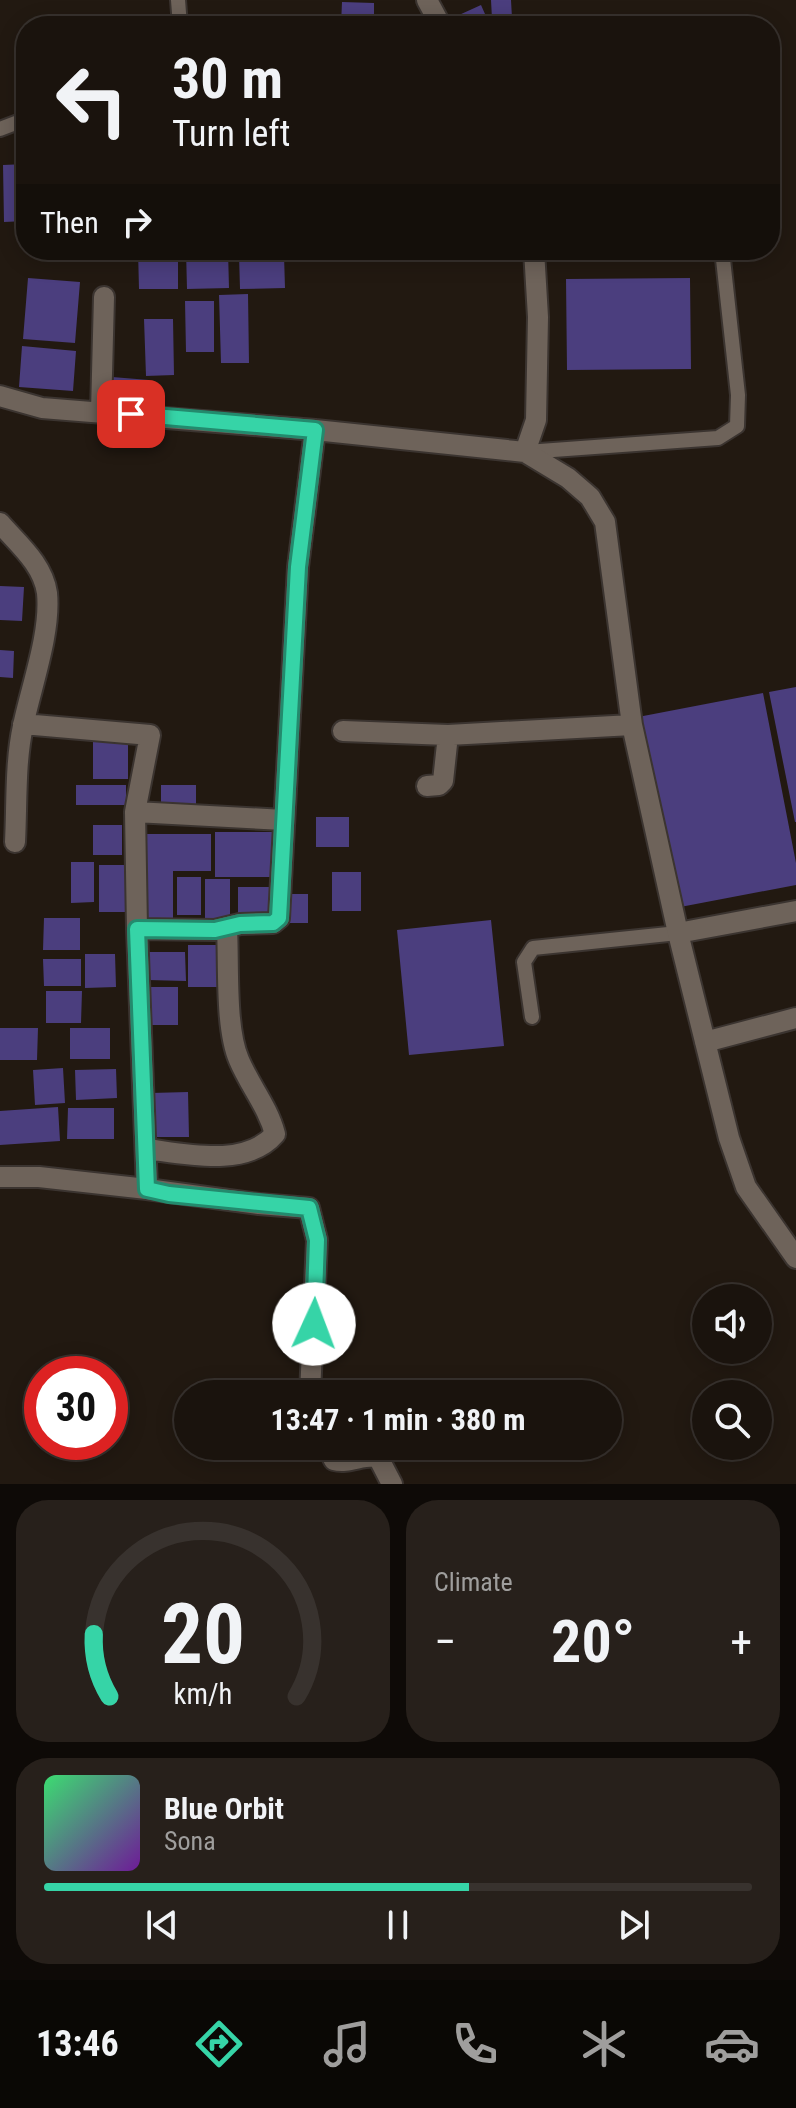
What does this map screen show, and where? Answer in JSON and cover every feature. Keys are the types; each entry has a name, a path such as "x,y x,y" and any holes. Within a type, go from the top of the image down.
{"street":[{"path":"525,452 536,420 538,317 535,260"},
{"path":"101,412 104,297"},
{"path":"0,396 42,408 315,430 525,452 590,497 605,522 632,725 678,933 729,1138 746,1187 796,1258"},
{"path":"137,929 227,928 277,921 298,567 315,430"},
{"path":"0,523 38,567 47,592 34,687 23,724 19,754 15,842"},
{"path":"23,724 150,735 135,812 147,1189"},
{"path":"343,731 448,735 632,725"},
{"path":"427,786 439,785 444,777 448,735"},
{"path":"135,812 284,820"},
{"path":"678,933 796,911"},
{"path":"147,1149 192,1155 236,1155 264,1146 275,1134 238,1058 232,1035 227,928"},
{"path":"705,1042 796,1018"},
{"path":"0,1177 39,1177 309,1208 317,1240 311,1380"},
{"path":"380,1460 392,1484"}],"lane":[{"path":"525,452 718,438 737,426 738,395 723,260"},
{"path":"532,1017 524,962 533,948 678,933"}],"building":[{"path":"491,0 511,0 512,16 492,16"},
{"path":"342,2 374,3 374,16 341,16"},
{"path":"481,5 486,16 457,16"},
{"path":"16,164 16,221 4,222 3,165"},
{"path":"138,260 178,260 178,289 139,289"},
{"path":"186,260 228,260 229,288 187,289"},
{"path":"239,260 284,260 285,288 240,289"},
{"path":"28,278 80,282 75,343 23,339"},
{"path":"690,278 691,369 567,370 566,279"},
{"path":"248,294 249,363 221,363 219,295"},
{"path":"185,301 214,301 214,352 186,352"},
{"path":"144,319 173,319 174,375 146,376"},
{"path":"22,346 76,351 73,391 19,387"},
{"path":"112,377 149,380 147,411 110,408"},
{"path":"0,586 24,587 22,621 0,620"},
{"path":"0,650 14,651 13,678 0,677"},
{"path":"796,687 796,822 795,822 769,692"},
{"path":"763,693 796,863 796,885 675,908 638,717"},
{"path":"93,739 128,739 128,779 93,779"},
{"path":"76,785 126,785 126,805 76,805"},
{"path":"161,785 196,785 196,809 161,809"},
{"path":"316,817 349,817 349,847 316,847"},
{"path":"93,825 122,825 122,855 93,855"},
{"path":"215,832 273,832 273,877 215,877"},
{"path":"139,834 211,834 211,871 173,871 173,918 142,918"},
{"path":"71,862 94,862 94,902 71,903"},
{"path":"99,865 126,865 126,912 99,912"},
{"path":"332,872 361,872 361,911 332,911"},
{"path":"177,877 201,877 201,915 177,915"},
{"path":"205,879 230,879 230,926 205,926"},
{"path":"238,887 275,887 275,917 238,917"},
{"path":"283,894 308,894 308,923 283,923"},
{"path":"44,918 80,918 80,950 43,950"},
{"path":"491,920 504,1046 409,1055 397,930"},
{"path":"188,945 224,945 224,987 188,987"},
{"path":"147,952 185,952 186,981 148,980"},
{"path":"85,954 115,954 116,987 85,988"},
{"path":"43,959 81,959 81,986 44,986"},
{"path":"151,987 178,987 178,1025 151,1025"},
{"path":"46,991 82,991 81,1023 46,1023"},
{"path":"0,1028 38,1028 37,1060 0,1060"},
{"path":"70,1028 110,1028 110,1059 70,1059"},
{"path":"63,1068 65,1103 35,1105 33,1070"},
{"path":"116,1069 117,1098 76,1100 75,1070"},
{"path":"188,1092 189,1137 152,1137 151,1093"},
{"path":"58,1107 60,1141 0,1145 0,1111"},
{"path":"68,1108 114,1108 114,1139 67,1139"}],"route":[{"path":"131,414 315,430 298,567 279,918 273,923 240,924 215,930 137,929 147,1189 169,1194 309,1208 317,1240 314,1324"}]}
